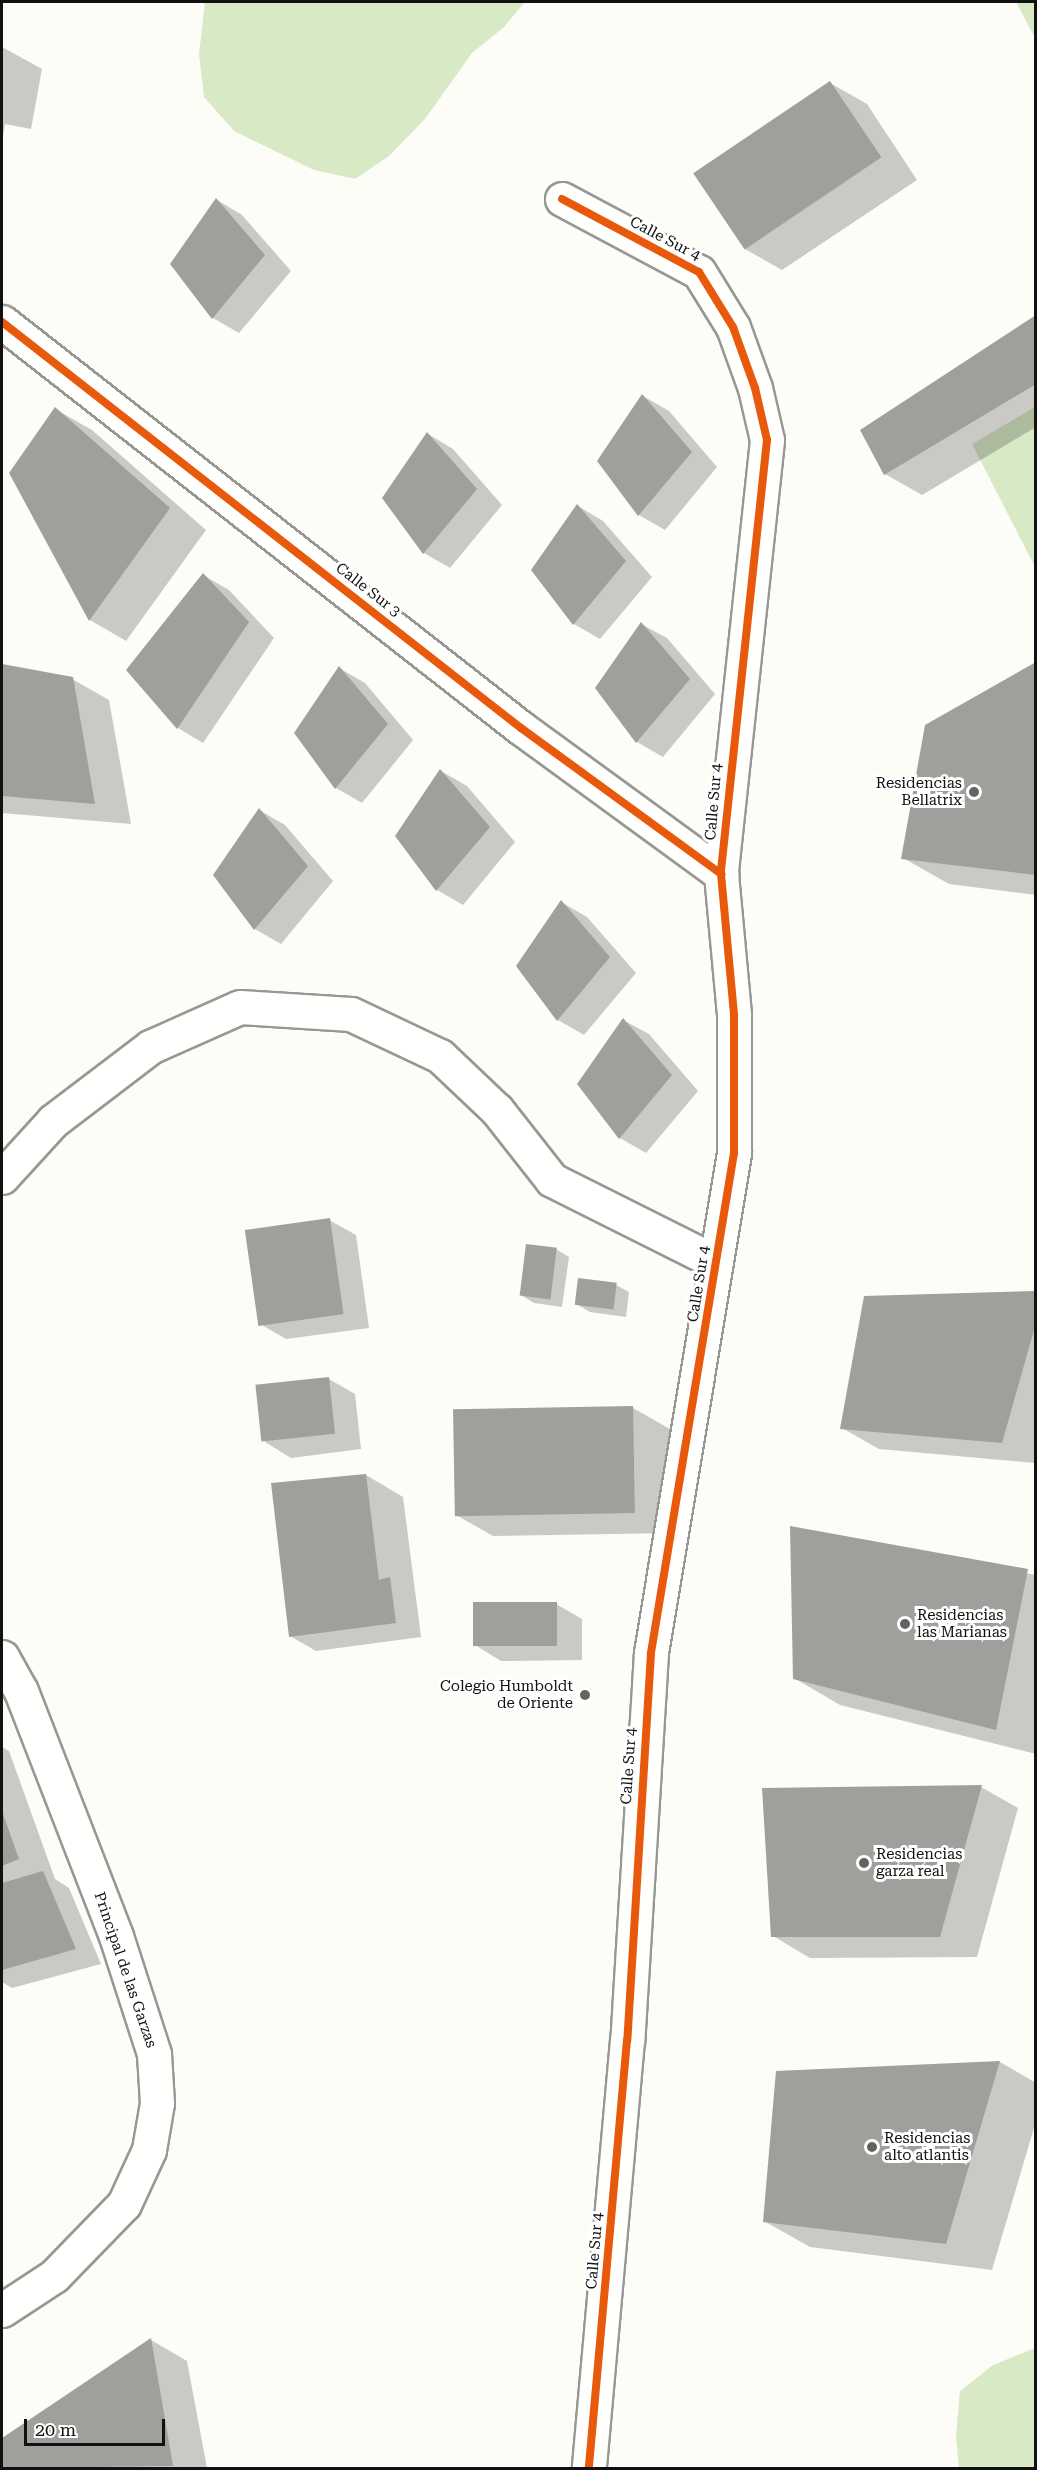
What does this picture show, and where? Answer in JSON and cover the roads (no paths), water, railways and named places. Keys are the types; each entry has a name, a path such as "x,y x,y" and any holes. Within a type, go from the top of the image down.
{"street":[{"name":"Calle Sur 4","path":"562,199 699,272 733,327 755,387 767,440 721,874 734,1015 734,1153 651,1653 627,2040 589,2469"},
{"name":"Calle Sur 3","path":"2,322 521,728 721,874"},
{"path":"2,1177 53,1121 150,1047 240,1007 351,1014 440,1056 497,1110 552,1180 716,1262"},
{"name":"Principal de las Garzas","path":"2,1657 21,1691 116,1936 154,2054 157,2103 149,2150 124,2204 54,2276 2,2310"}],"place":[{"name":"Residencias Bellatrix","path":"974,792"},
{"name":"Residencias las Marianas","path":"905,1624"},
{"name":"Colegio Humboldt de Oriente","path":"585,1695"},
{"name":"Residencias garza real","path":"864,1863"},
{"name":"Residencias alto atlantis","path":"872,2147"}]}
